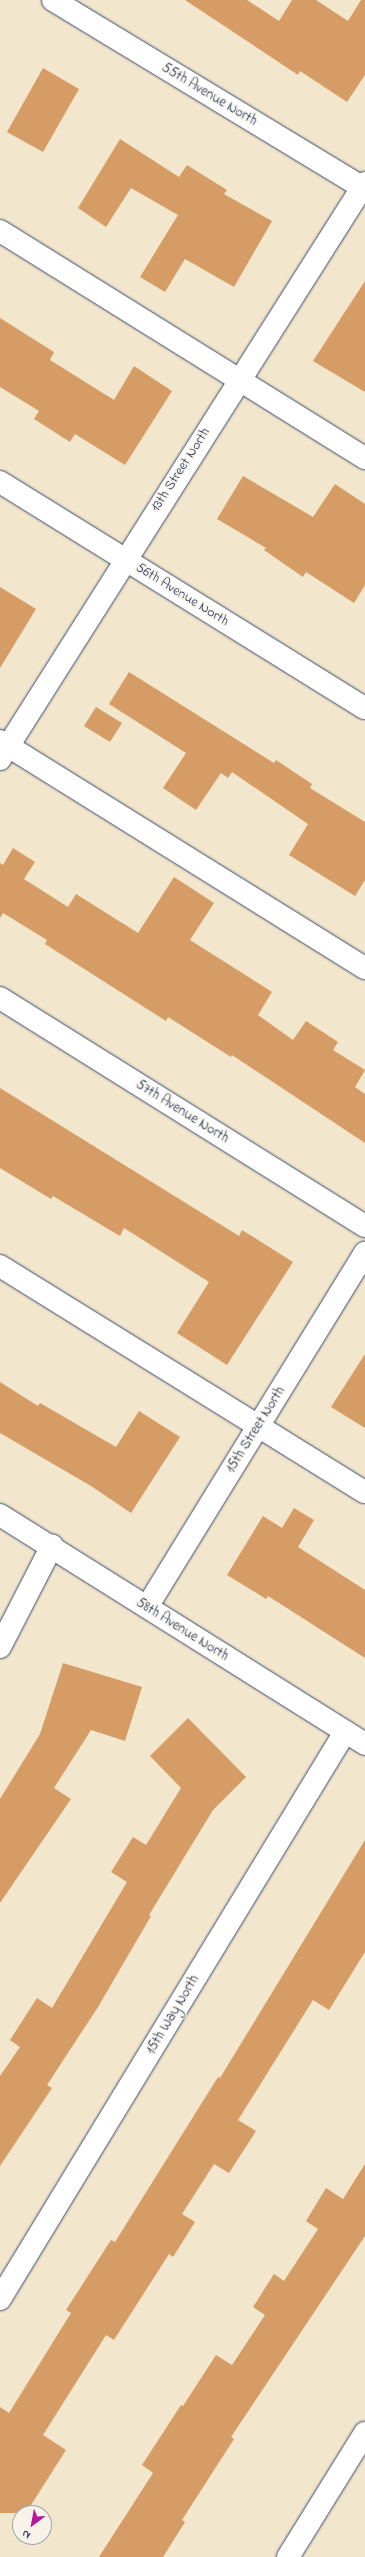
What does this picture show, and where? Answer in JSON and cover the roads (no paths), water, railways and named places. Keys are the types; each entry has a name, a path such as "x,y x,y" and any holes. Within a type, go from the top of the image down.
{"street":[{"name":"55th Avenue North","path":"53,0 364,186"},
{"name":"13th Street North","path":"3,749 364,186"},
{"path":"0,231 365,458"},
{"name":"56th Avenue North","path":"0,482 365,708"},
{"path":"3,749 365,968"},
{"name":"57th Avenue North","path":"0,998 365,1226"},
{"name":"15th Street North","path":"147,1608 365,1252"},
{"path":"0,1266 365,1492"},
{"name":"58th Avenue North","path":"0,1515 52,1546 147,1608 365,1744"},
{"path":"0,1647 52,1546"},
{"name":"15th Way North","path":"0,2299 346,1732"},
{"path":"288,2557 365,2433"}]}
